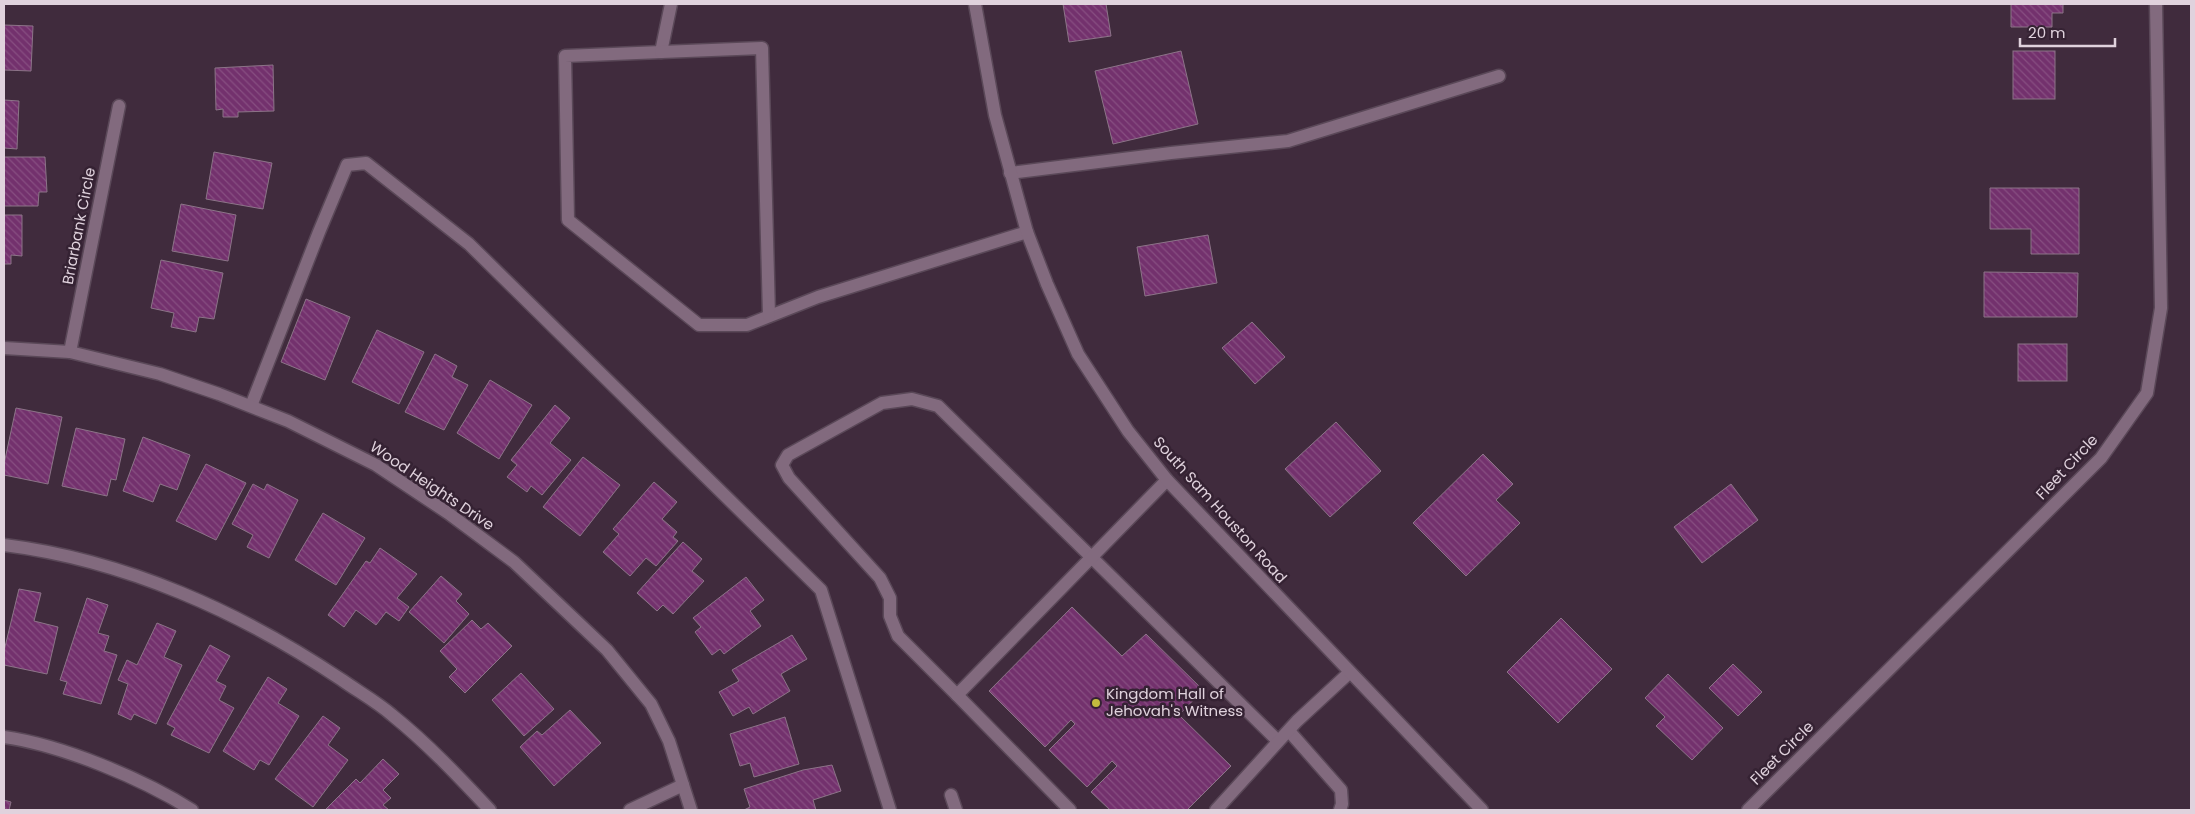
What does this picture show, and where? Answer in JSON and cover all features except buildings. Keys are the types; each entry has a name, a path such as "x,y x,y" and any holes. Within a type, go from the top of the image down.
{"street":[{"path":"661,52 671,4"},
{"name":"South Sam Houston Road","path":"975,4 995,115 1027,232 1046,284 1078,354 1128,431 1167,480 1349,673 1482,810"},
{"name":"Fleet Circle","path":"1748,810 2101,458 2147,393 2161,308 2156,4"},
{"path":"769,315 762,48 565,56 568,220 699,325 748,325 769,315 935,259 1027,232"},
{"path":"1010,173 1170,152 1288,141 1499,76"},
{"name":"Briarbank Circle","path":"70,352 119,106"},
{"path":"250,406 347,165 366,163 470,244 821,590 890,810"},
{"name":"Wood Heights Drive","path":"4,348 70,352 160,374 250,406 288,421 376,465 448,513 514,562 567,609 607,650 651,704 669,741 684,785 690,810"},
{"path":"1070,810 898,636 890,616 890,598 880,578 789,478 782,465 788,455 882,403 912,399 938,406 1278,741"},
{"path":"956,695 1167,480"},
{"path":"4,545 40,549 160,583 267,634 327,670 392,714 451,768 490,810"},
{"path":"1216,810 1297,720 1349,673"},
{"path":"1289,731 1341,790 1342,804 1340,810"},
{"path":"4,737 20,740 102,765 178,801 192,810"},
{"path":"630,810 684,785"},
{"path":"951,795 956,810"}],"place":[{"name":"Kingdom Hall of Jehovah's Witness","path":"1096,703"}]}
